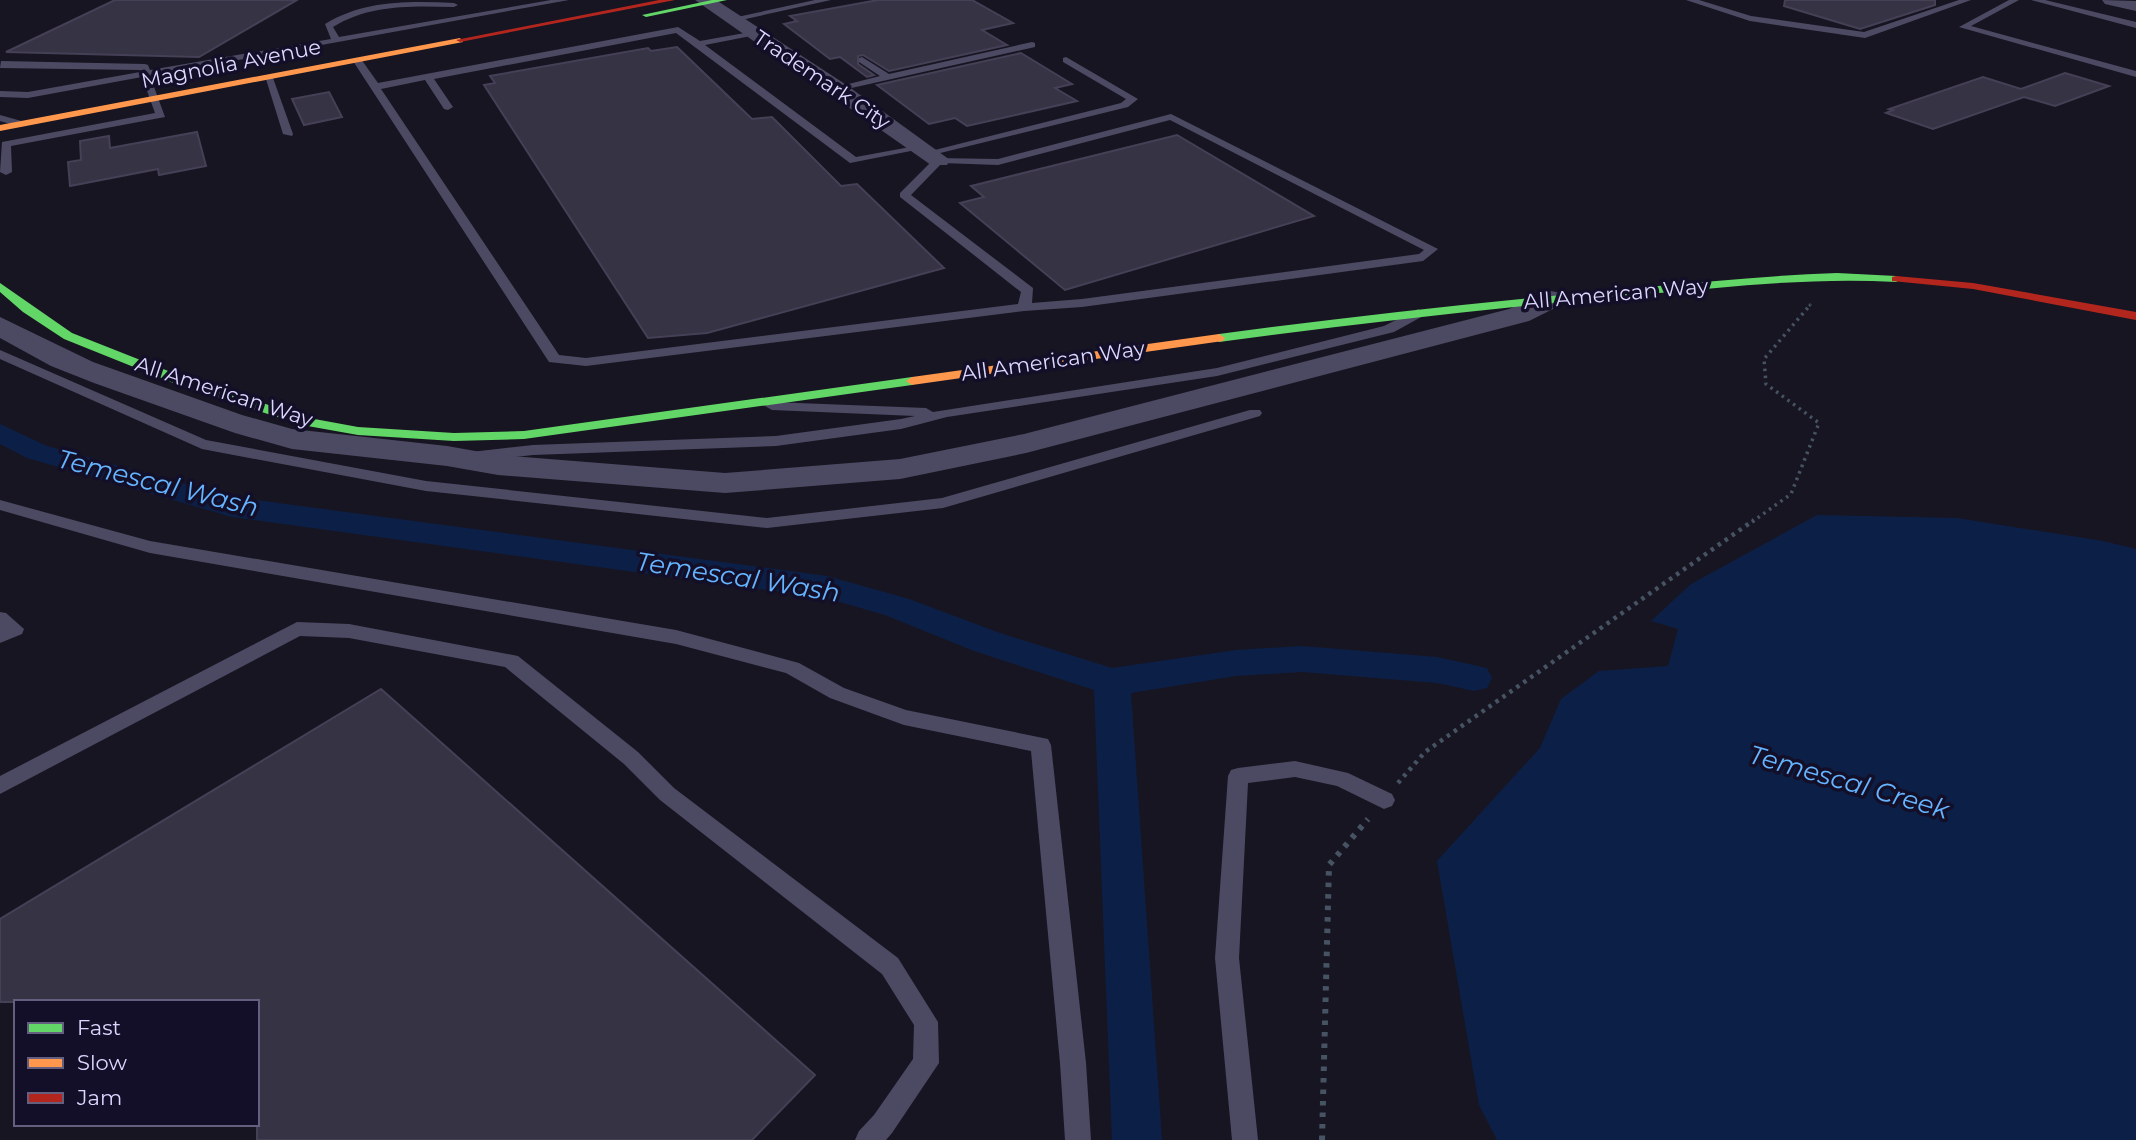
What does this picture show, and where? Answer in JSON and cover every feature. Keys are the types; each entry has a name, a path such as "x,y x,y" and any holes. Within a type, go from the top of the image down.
{"street":[{"name":"Magnolia Avenue","path":"0,128 471,40 516,27 671,0"},
{"path":"2111,0 2136,6"},
{"name":"Magnolia Avenue","path":"471,40 520,40 719,4"},
{"name":"Trademark City","path":"719,4 753,33 929,153"},
{"name":"All American Way","path":"0,286 27,309 68,336 197,387 307,422 345,429 454,437 524,435 1418,312 1833,278 1871,277 1973,286 2136,316"},
{"name":"All American Way","path":"0,326 25,343 85,370 252,429 293,439 374,452 464,457 498,466 725,483 900,469 1026,443 1519,315 1551,299"}],"lane":[{"path":"491,13 509,0"},
{"path":"0,94 28,95 565,0"},
{"path":"719,4 827,0"},
{"path":"1690,0 1750,18 1865,35 1967,0"},
{"path":"2015,0 1963,27 2136,74"},
{"path":"2035,0 2136,24"},
{"path":"457,2 445,14 471,40"},
{"path":"336,40 328,26 352,12 390,4 457,2"},
{"path":"374,87 678,30 854,161 929,153 1124,105 1133,99 1066,60"},
{"path":"698,44 753,33"},
{"path":"838,89 1032,45"},
{"path":"862,60 888,77"},
{"path":"358,61 554,359 586,362 1024,307 1082,303 1423,257 1432,249 1171,117 998,162 929,153"},
{"path":"0,65 145,67 145,74 161,115 6,144 6,172"},
{"path":"428,77 448,107"},
{"path":"268,78 288,134"},
{"path":"0,118 21,124"},
{"path":"929,153 904,195 1028,291 1024,307"},
{"path":"1217,372 1389,329 1418,312"},
{"path":"0,354 202,444 426,486 768,523 943,503 1255,413"},
{"path":"464,457 533,450 776,442 1217,372 1324,365"},
{"path":"734,405 947,413"},
{"path":"0,505 150,547 676,637 792,668 837,693 904,717 1041,745 1073,1063 1078,1140"},
{"path":"0,618 15,629 0,636"},
{"path":"0,786 298,629 349,631 511,661 631,758 667,793 890,966 926,1021 926,1063 883,1124 868,1140"},
{"path":"1245,1140 1227,958 1238,776 1295,769 1340,779 1384,800"}],"path":[{"path":"1322,1140 1329,865 1425,752 1791,494 1819,423 1766,384 1764,359 1833,278"}],"water":[{"name":"Temescal Creek","path":"1817,515 1957,518 2103,541 2136,549 2136,1140 1497,1140 1479,1105 1437,861 1540,748 1561,699 1599,671 1668,666 1678,629 1651,621 1691,584"}],"building":[{"path":"115,0 297,0 199,57 6,52"},
{"path":"878,0 972,0 1013,23 982,30 1007,45 889,71 863,55 858,56 858,64 874,75 867,77 840,57 830,59 784,24 797,21 790,16"},
{"path":"1785,0 1935,0 1935,5 1860,29 1784,6"},
{"path":"677,47 752,119 772,117 841,186 857,184 944,268 707,333 648,338 484,85 495,83 490,76 648,48 651,51"},
{"path":"1021,53 1072,84 1055,88 1077,101 967,126 955,118 929,124 877,85"},
{"path":"2065,73 2109,86 2055,106 2024,97 1933,129 1886,113 1893,110 1889,109 1983,77 2021,89"},
{"path":"329,92 342,117 304,125 292,99"},
{"path":"197,132 206,166 159,175 158,169 70,186 68,162 81,160 80,141 109,136 110,148"},
{"path":"1177,135 1314,216 1065,290 960,203 984,197 971,186"},
{"path":"381,689 815,1075 752,1140 257,1140 259,1000 0,1002 0,919"}],"waterway":[{"name":"Temescal Wash","path":"0,433 37,452 232,507 827,587 897,607 987,642 1112,682"},
{"name":"Temescal Wash","path":"1112,682 1236,663 1302,659 1437,670 1474,678"},
{"path":"1112,682 1137,1140"}],"traffic: fast":[{"path":"646,15 723,0"},
{"path":"1219,338 1438,311 1747,282 1837,277 1896,279"},
{"path":"0,286 27,309 68,336 186,383 307,422 358,431 454,437 524,435 912,381"}],"traffic: slow":[{"path":"0,128 460,40"},
{"path":"912,381 1219,338"}],"traffic: jam":[{"path":"460,40 671,0"},
{"path":"1896,279 1973,286 2136,316"}]}
